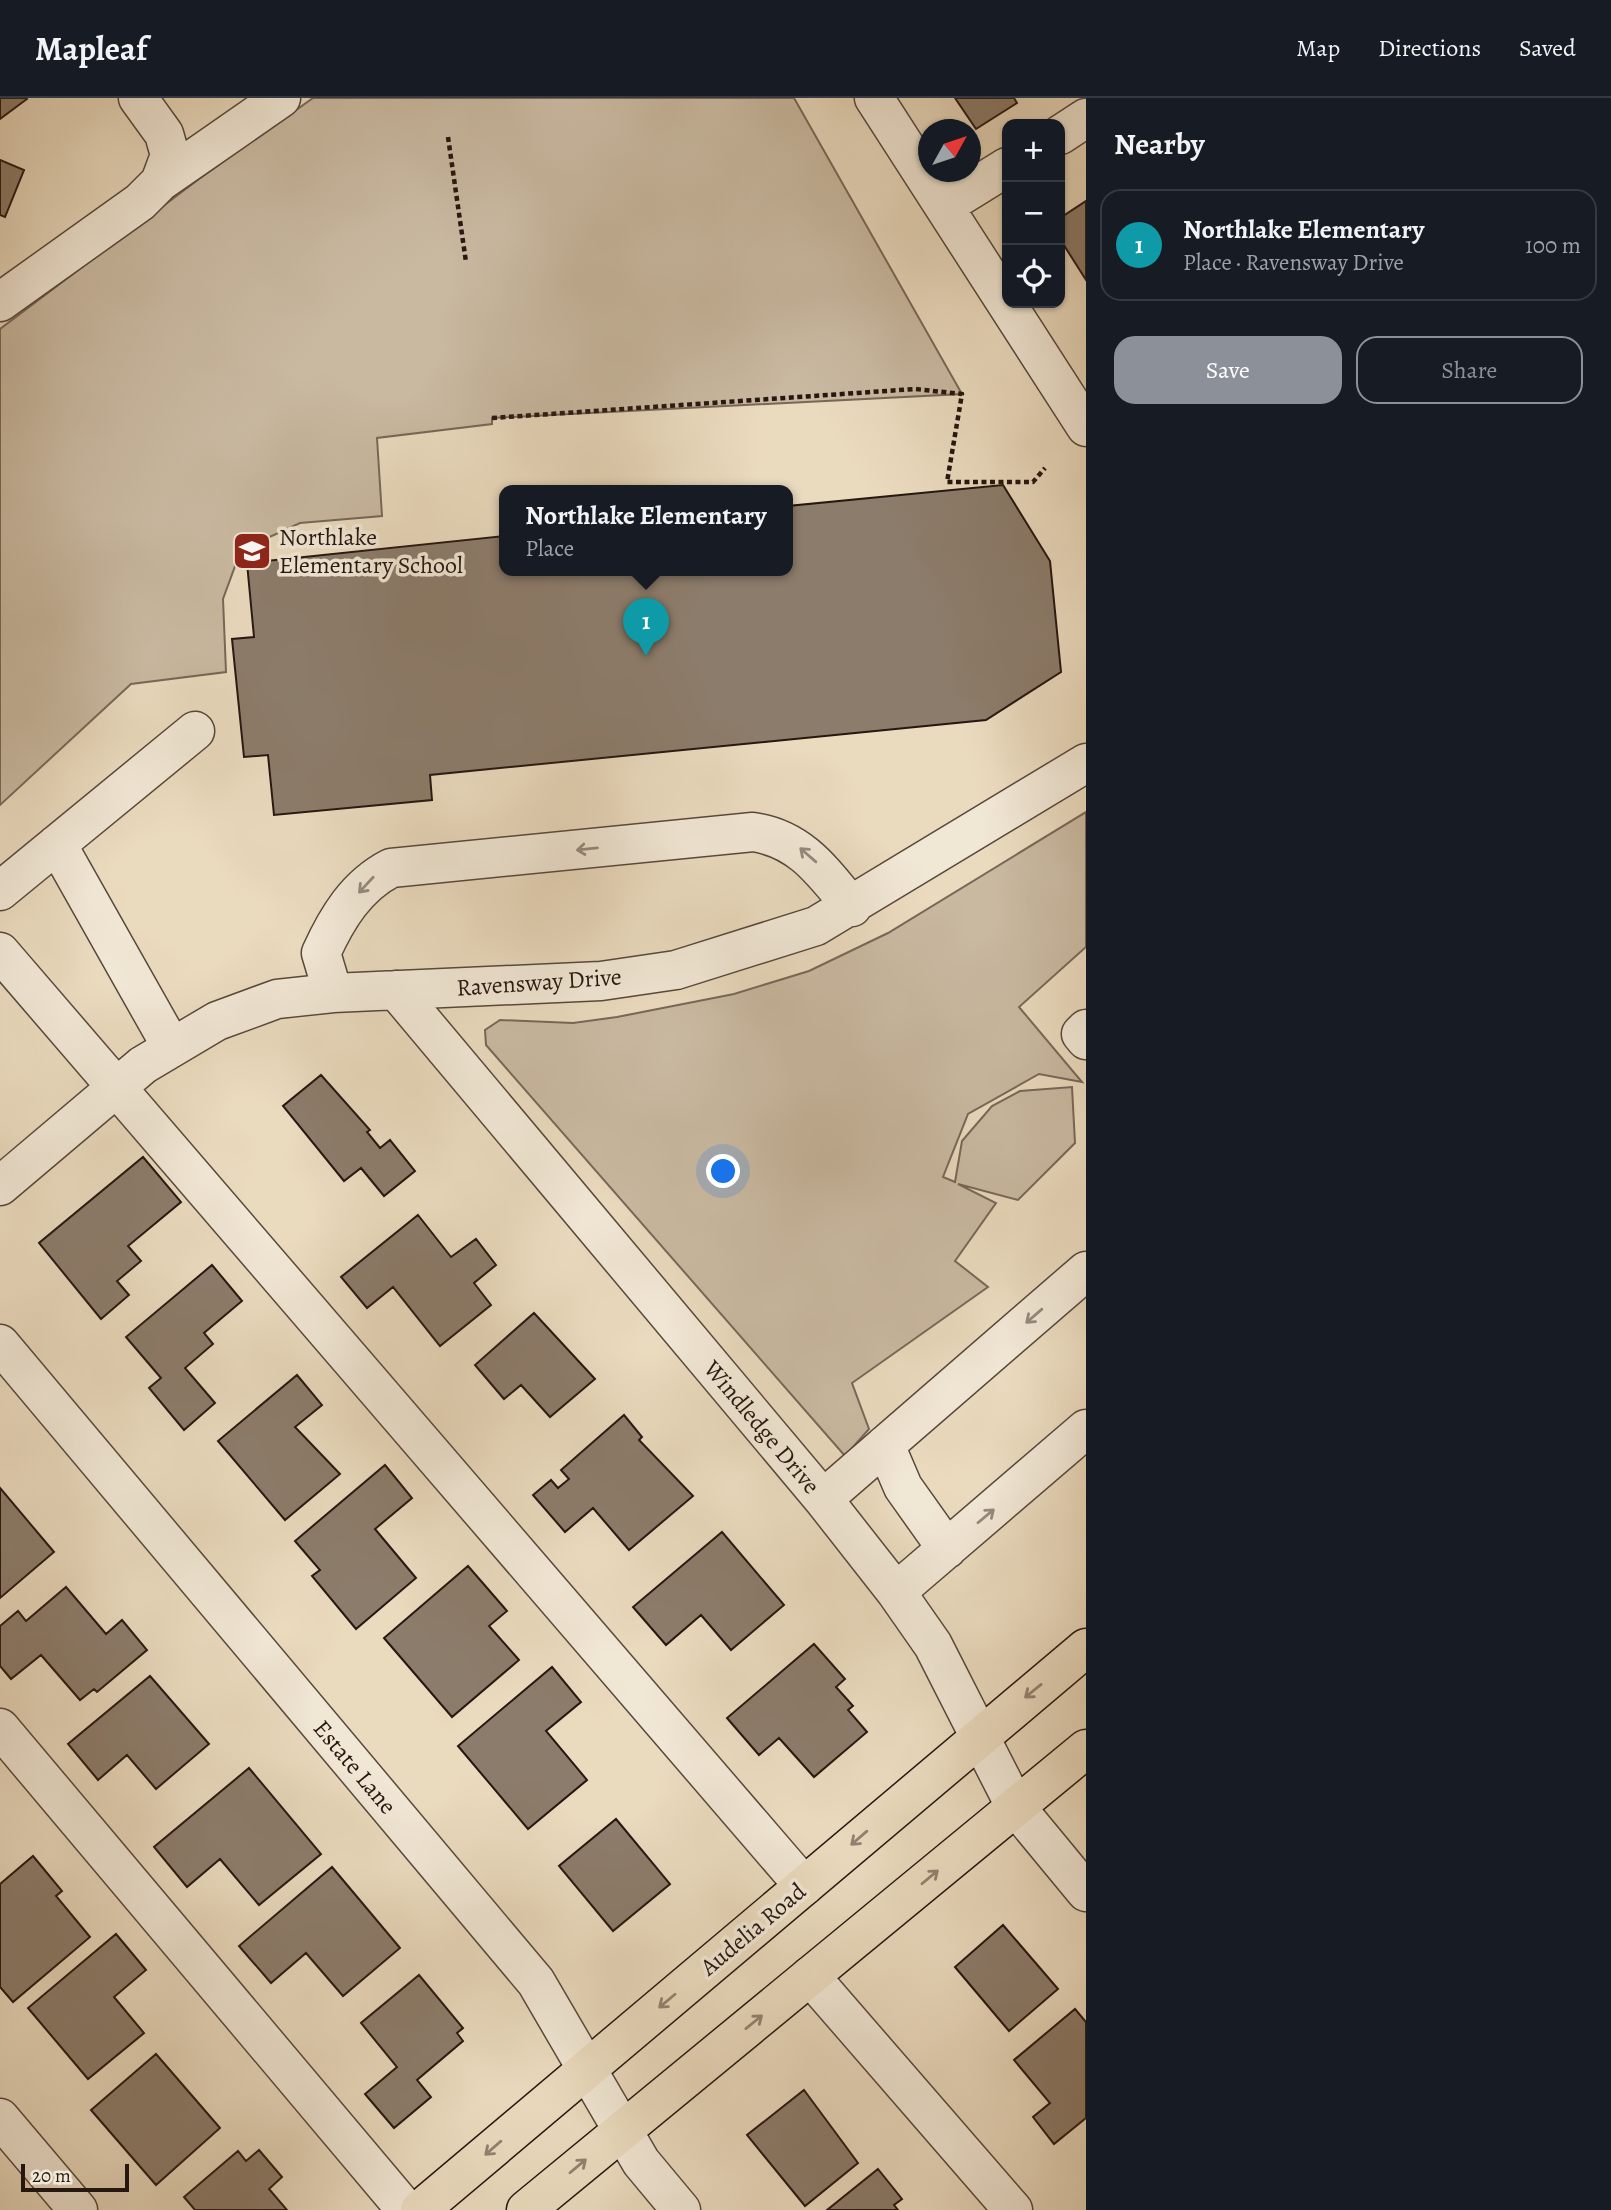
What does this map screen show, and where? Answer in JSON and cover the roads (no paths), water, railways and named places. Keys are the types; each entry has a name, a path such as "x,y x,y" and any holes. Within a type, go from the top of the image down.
{"main road":[{"name":"Audelia Road","path":"420,2210 978,1736 1086,1648"},
{"path":"526,2210 1086,1749"}],"street":[{"path":"138,98 164,134 170,155 160,182"},
{"path":"0,302 140,202 160,182 281,98"},
{"path":"874,98 1086,428"},
{"path":"1065,132 1086,118"},
{"path":"944,206 1002,170"},
{"path":"0,891 195,731"},
{"name":"Ravensway Drive","path":"0,1186 117,1087 171,1046 217,1021 277,999 333,993 601,981 676,970 816,926 852,907 1086,763"},
{"path":"333,993 321,953 327,940 339,915 375,876 391,868 753,832 770,835 802,849 852,907"},
{"path":"57,844 171,1046"},
{"path":"0,952 804,1886"},
{"name":"Windledge Drive","path":"397,990 823,1499 896,1592 933,1644 1014,1807 1086,1892"},
{"path":"1086,1029 1081,1034 1086,1040"},
{"path":"823,1499 1086,1271"},
{"name":"Estate Lane","path":"0,1344 536,1982 641,2162 681,2210"},
{"path":"896,1592 1086,1429"},
{"path":"885,1445 903,1488 947,1549"},
{"path":"0,1728 406,2210"},
{"path":"810,1976 1013,2210"},
{"path":"0,2118 78,2210"}],"place":[{"name":"Northlake Elementary School","path":"252,551"},
{"name":"Northlake Elementary","path":"646,656"}]}
